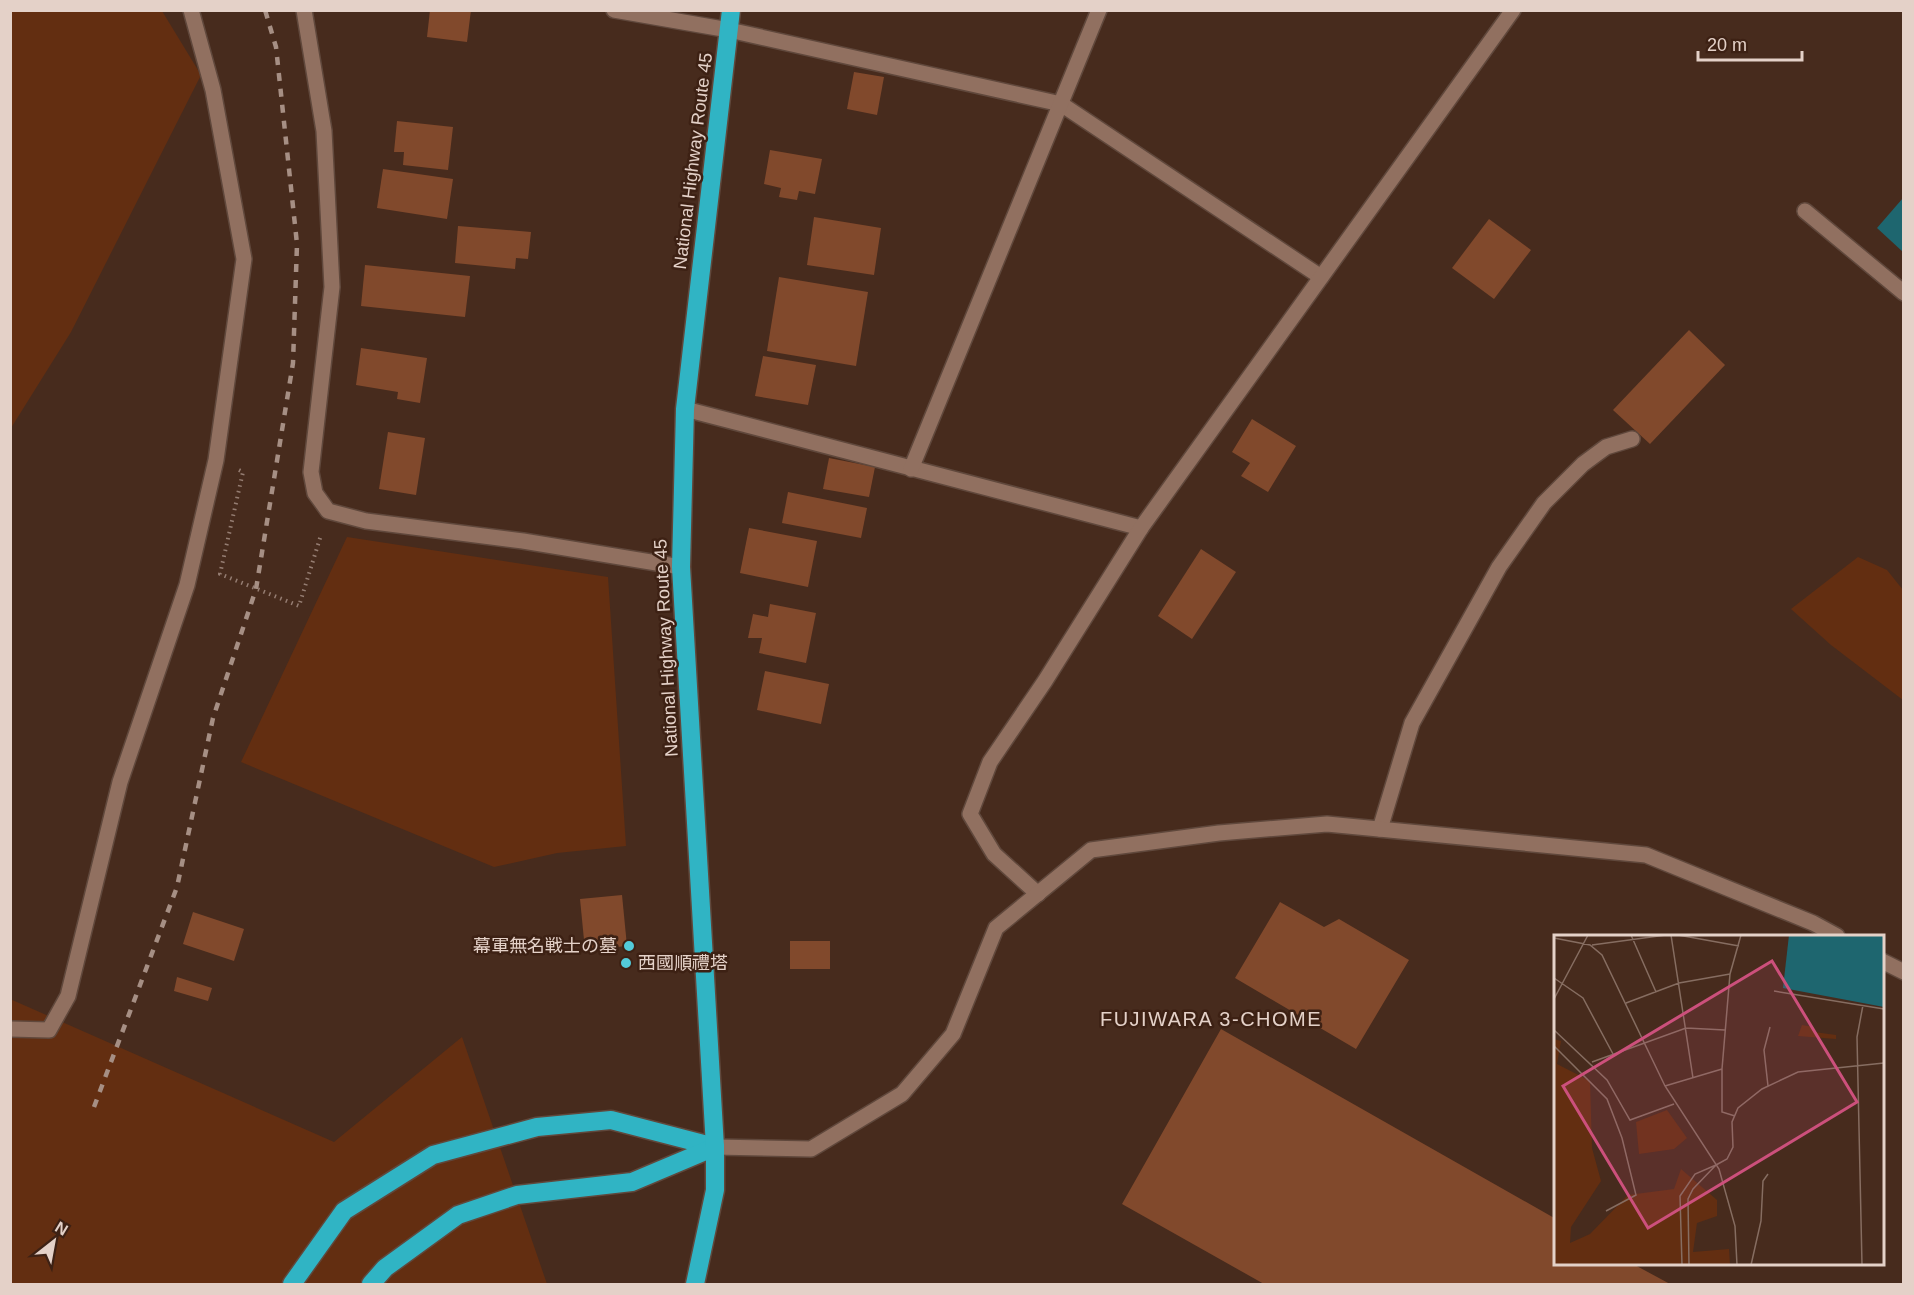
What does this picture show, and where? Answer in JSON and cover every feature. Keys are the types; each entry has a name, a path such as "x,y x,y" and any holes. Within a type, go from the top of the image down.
{"highway":[{"name":"National Highway Route 45","path":"695,1284 715,1190 715,1147 681,567 685,409 731,10"},
{"path":"292,1284 344,1211 433,1155 537,1127 611,1120 715,1147"},
{"path":"371,1284 385,1268 459,1215 518,1195 632,1182 715,1147"}],"street":[{"path":"10,1029 49,1030 68,996 120,782 188,585 216,460 244,259 213,90 191,10"},
{"path":"304,10 324,131 332,287 311,472 315,493 328,511 366,521 523,541 681,567"},
{"path":"615,10 729,30 1061,104 1321,277"},
{"path":"910,469 1100,10"},
{"path":"1038,894 994,854 970,814 990,762 1045,681 1141,528 1513,10"},
{"path":"1805,211 1904,293"},
{"path":"685,409 1141,528"},
{"path":"1380,829 1412,723 1499,567 1544,503 1583,464 1606,447 1632,439"},
{"path":"715,1147 811,1149 902,1094 953,1034 996,928 1091,850 1219,833 1316,825 1380,829 1646,855 1813,923 1835,935"},
{"path":"1884,962 1904,972"}],"path":[{"path":"216,460 243,472 220,574 300,606 328,511"}],"shaded area":[{"path":"10,11 162,11 201,75 71,332 11,428"},
{"path":"347,537 608,577 626,846 557,853 494,867 241,762"},
{"path":"1858,557 1887,570 1903,590 1903,700 1831,645 1791,609"},
{"path":"10,999 334,1142 462,1037 547,1284 11,1284"}],"water":[{"path":"1903,198 1903,252 1877,228"}],"building":[{"path":"430,10 471,10 467,42 427,37"},
{"path":"854,72 884,77 877,115 847,109"},
{"path":"397,121 453,127 448,170 403,165 404,152 394,152"},
{"path":"770,150 822,159 815,194 799,191 797,200 779,197 781,188 764,184"},
{"path":"383,169 453,179 447,219 377,208"},
{"path":"814,217 881,228 874,275 807,265"},
{"path":"1489,219 1531,250 1494,299 1452,268"},
{"path":"458,226 531,232 528,259 516,258 515,269 455,263"},
{"path":"365,265 470,276 465,317 361,306"},
{"path":"779,277 868,292 856,366 767,351"},
{"path":"1689,330 1725,365 1650,444 1613,410"},
{"path":"361,348 427,358 420,403 397,399 398,392 356,385"},
{"path":"763,356 816,365 808,405 755,396"},
{"path":"1252,419 1296,446 1268,492 1241,476 1250,463 1232,452"},
{"path":"388,432 425,438 416,495 379,489"},
{"path":"829,458 875,467 869,497 823,489"},
{"path":"788,492 867,508 861,538 782,523"},
{"path":"749,528 817,541 808,587 740,573"},
{"path":"1201,549 1236,572 1192,639 1158,616"},
{"path":"770,604 816,613 806,663 759,653 762,638 748,638 753,614 768,617"},
{"path":"765,671 829,684 821,724 757,710"},
{"path":"622,895 627,946 585,950 580,899"},
{"path":"1280,902 1324,927 1339,919 1409,960 1356,1049 1235,978"},
{"path":"193,912 244,929 234,961 183,944"},
{"path":"790,941 830,941 830,969 790,969"},
{"path":"177,977 212,988 208,1001 174,991"},
{"path":"1221,1029 1554,1218 1554,1265 1635,1265 1670,1284 1264,1284 1122,1204"}],"railway":[{"path":"94,1107 177,887 213,718 256,589 293,363 297,244 276,47 265,10"}],"place":[{"name":"幕軍無名戦士の墓","path":"629,946"},
{"name":"西國順禮塔","path":"626,963"}],"district":[{"name":"FUJIWARA 3-CHOME","path":"1211,1019"}]}
